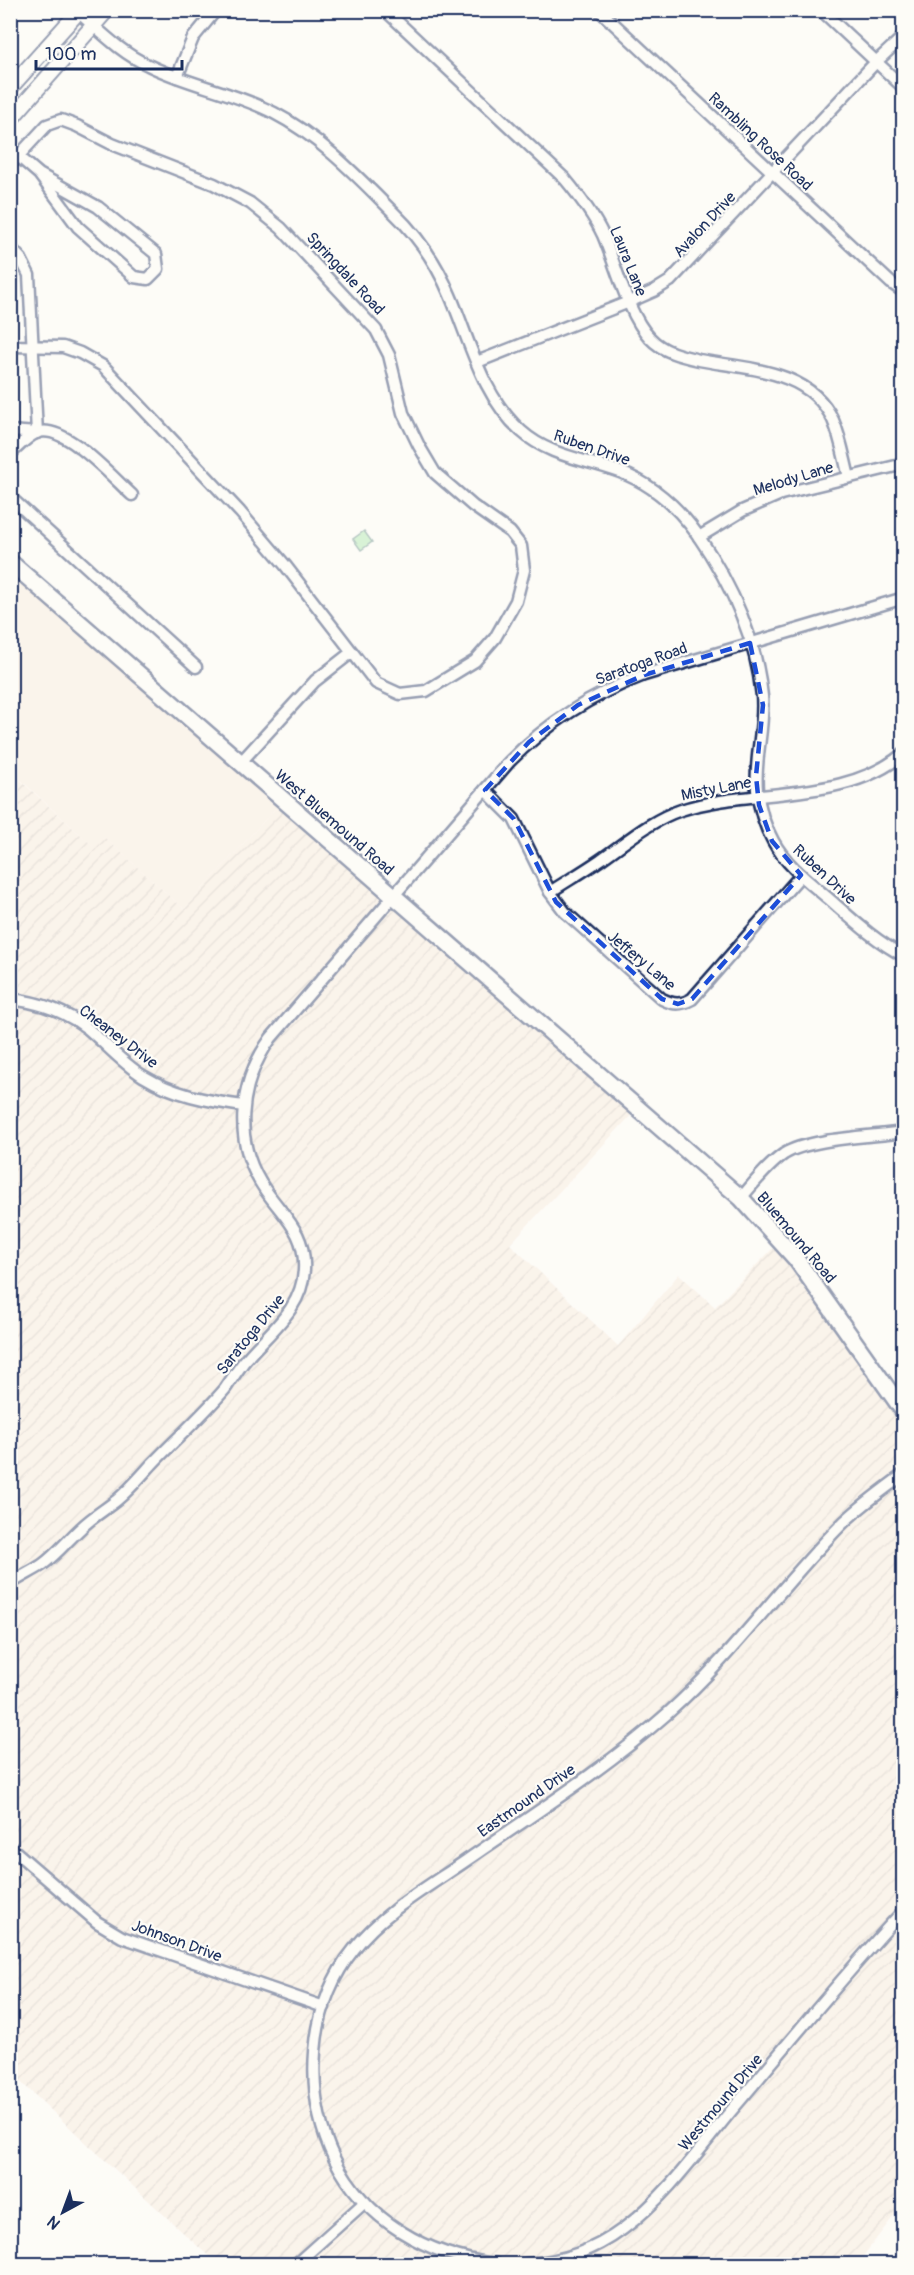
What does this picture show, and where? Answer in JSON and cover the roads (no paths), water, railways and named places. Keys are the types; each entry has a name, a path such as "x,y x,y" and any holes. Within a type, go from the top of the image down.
{"main road":[{"name":"West Bluemound Road","path":"10,562 638,1108"},
{"name":"Bluemound Road","path":"638,1108 741,1198 796,1259 903,1412"}],"street":[{"path":"10,120 107,10"},
{"path":"177,77 194,38 216,10"},
{"name":"Laura Lane","path":"384,10 565,179 594,216 629,302 642,329 650,338 665,350 686,357 782,376 805,387 827,409 833,421 849,477"},
{"name":"Rambling Rose Road","path":"599,10 903,292"},
{"path":"820,10 903,88"},
{"path":"10,88 79,11"},
{"name":"Ruben Drive","path":"79,11 94,26 134,57 177,77 253,103 296,126 317,141 414,234 438,270 489,391 500,409 525,434 542,446 561,455 619,472 650,487 675,507 719,566 735,597 750,643 759,676 763,705 756,776 758,795 772,841 801,875 854,923 903,956"},
{"name":"Avalon Drive","path":"477,362 654,291 681,271 903,36"},
{"name":"Springdale Road","path":"10,346 63,347 80,353 103,366 240,512 285,565 376,683 400,694 426,690 475,661 495,638 516,601 524,570 521,546 510,532 473,506 435,473 403,414 389,355 376,330 281,228 250,203 214,184 112,144 61,120 47,125 13,156"},
{"path":"13,156 39,174 98,207 156,254 158,269 148,279 134,277 78,227 39,174"},
{"path":"10,247 21,260 29,275 37,433"},
{"path":"10,431 37,433 51,431 73,442 132,495"},
{"path":"10,454 37,433"},
{"name":"Melody Lane","path":"699,537 755,504 781,494 903,464"},
{"path":"10,497 196,667"},
{"name":"Saratoga Road","path":"393,896 529,742 578,705 608,689 644,675 903,598"},
{"path":"240,763 315,681 352,652"},
{"name":"Misty Lane","path":"550,892 647,826 664,817 693,806 833,786 858,778 888,764 903,753"},
{"name":"Jeffery Lane","path":"485,790 514,819 556,902 577,925 662,999 678,1004 692,999 801,875"},
{"name":"Saratoga Drive","path":"10,1584 42,1564 66,1545 81,1528 121,1496 224,1390 244,1362 296,1301 304,1273 304,1254 300,1239 291,1220 267,1192 254,1170 244,1135 243,1106 252,1070 271,1038 393,896"},
{"name":"Cheaney Drive","path":"10,999 50,1007 69,1017 85,1027 128,1065 162,1086 193,1097 243,1106"},
{"path":"741,1198 778,1158 790,1151 814,1144 903,1132"},
{"name":"Eastmound Drive","path":"365,2202 337,2165 322,2126 314,2081 314,2054 324,2007 346,1960 370,1931 408,1900 615,1757 647,1731 704,1678 843,1523 903,1474"},
{"name":"Johnson Drive","path":"10,1846 97,1922 122,1937 324,2007"},
{"name":"Westmound Drive","path":"526,2265 581,2252 612,2236 642,2214 691,2160 903,1910"},
{"path":"296,2265 365,2202 386,2222 422,2245 456,2257 496,2265"}]}
